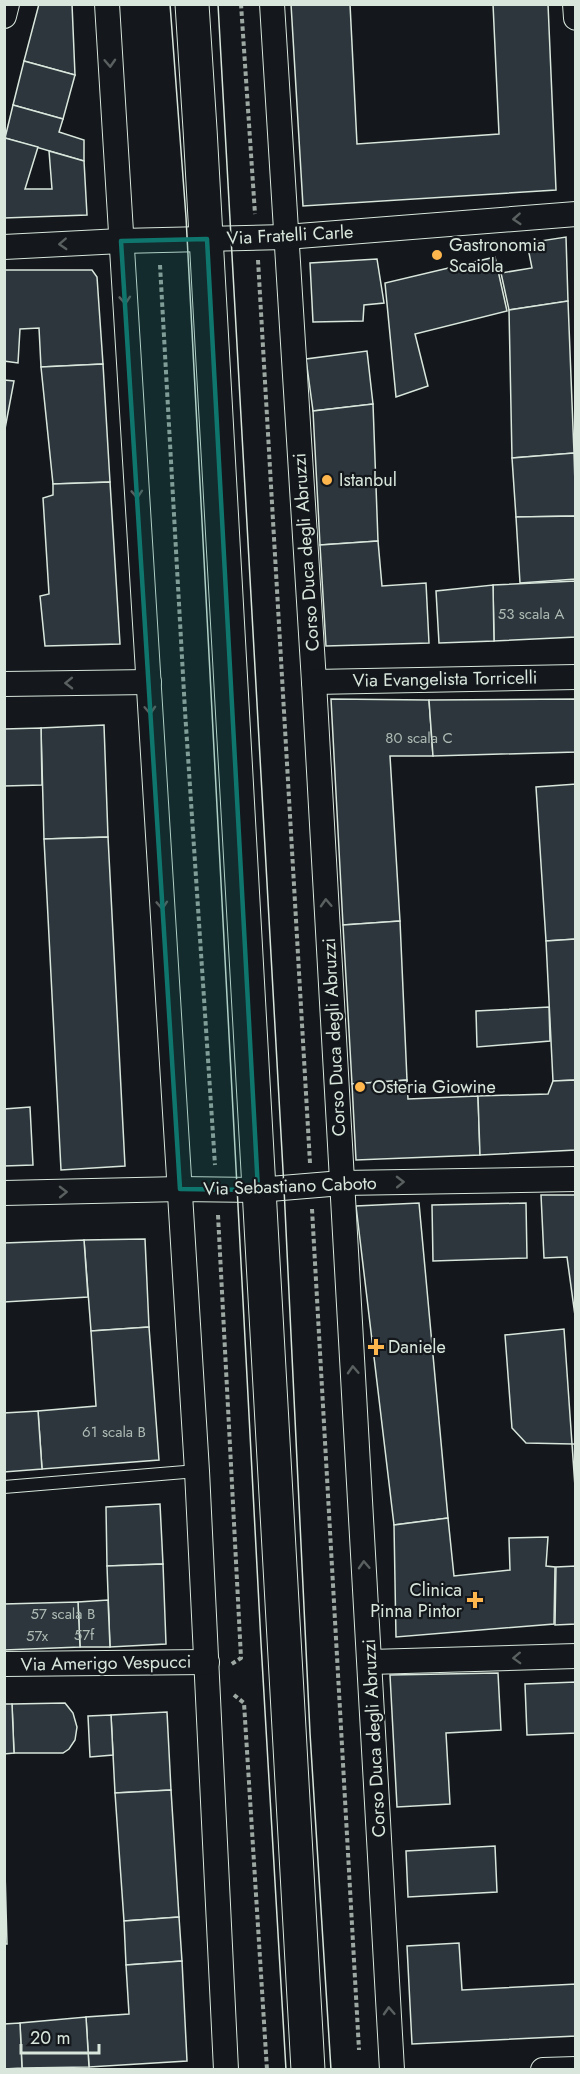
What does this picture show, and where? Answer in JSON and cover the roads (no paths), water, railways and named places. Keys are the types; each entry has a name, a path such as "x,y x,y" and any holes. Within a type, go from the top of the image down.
{"main road":[{"path":"192,4 207,239 308,2070"}],"street":[{"path":"4,16 7,4"},
{"path":"107,4 197,1470 217,1667 226,2070"},
{"name":"Corso Duca degli Abruzzi","path":"272,4 314,681 392,2070"},
{"path":"575,4 576,18"},
{"name":"Via Fratelli Carle","path":"4,247 121,241 286,237 576,214"},
{"name":"Via Evangelista Torricelli","path":"314,681 576,677"},
{"path":"4,684 149,682"},
{"name":"Via Sebastiano Caboto","path":"4,1193 258,1190 342,1183 576,1179"},
{"path":"370,1662 576,1656"},
{"name":"Via Amerigo Vespucci","path":"4,1664 217,1667"},
{"path":"543,2070 576,2069"}],"lane":[{"path":"4,1487 197,1470"}],"tram line":[{"path":"170,4 186,217 261,1643 286,2070"},
{"path":"218,4 284,1188 310,1733 331,2070"}],"place":[{"name":"Gastronomia Scaiola","path":"437,255"},
{"name":"Istanbul","path":"327,480"},
{"name":"Osteria Giowine","path":"360,1087"},
{"name":"Daniele","path":"376,1347"},
{"name":"Clinica Pinna Pintor","path":"475,1600"}]}
